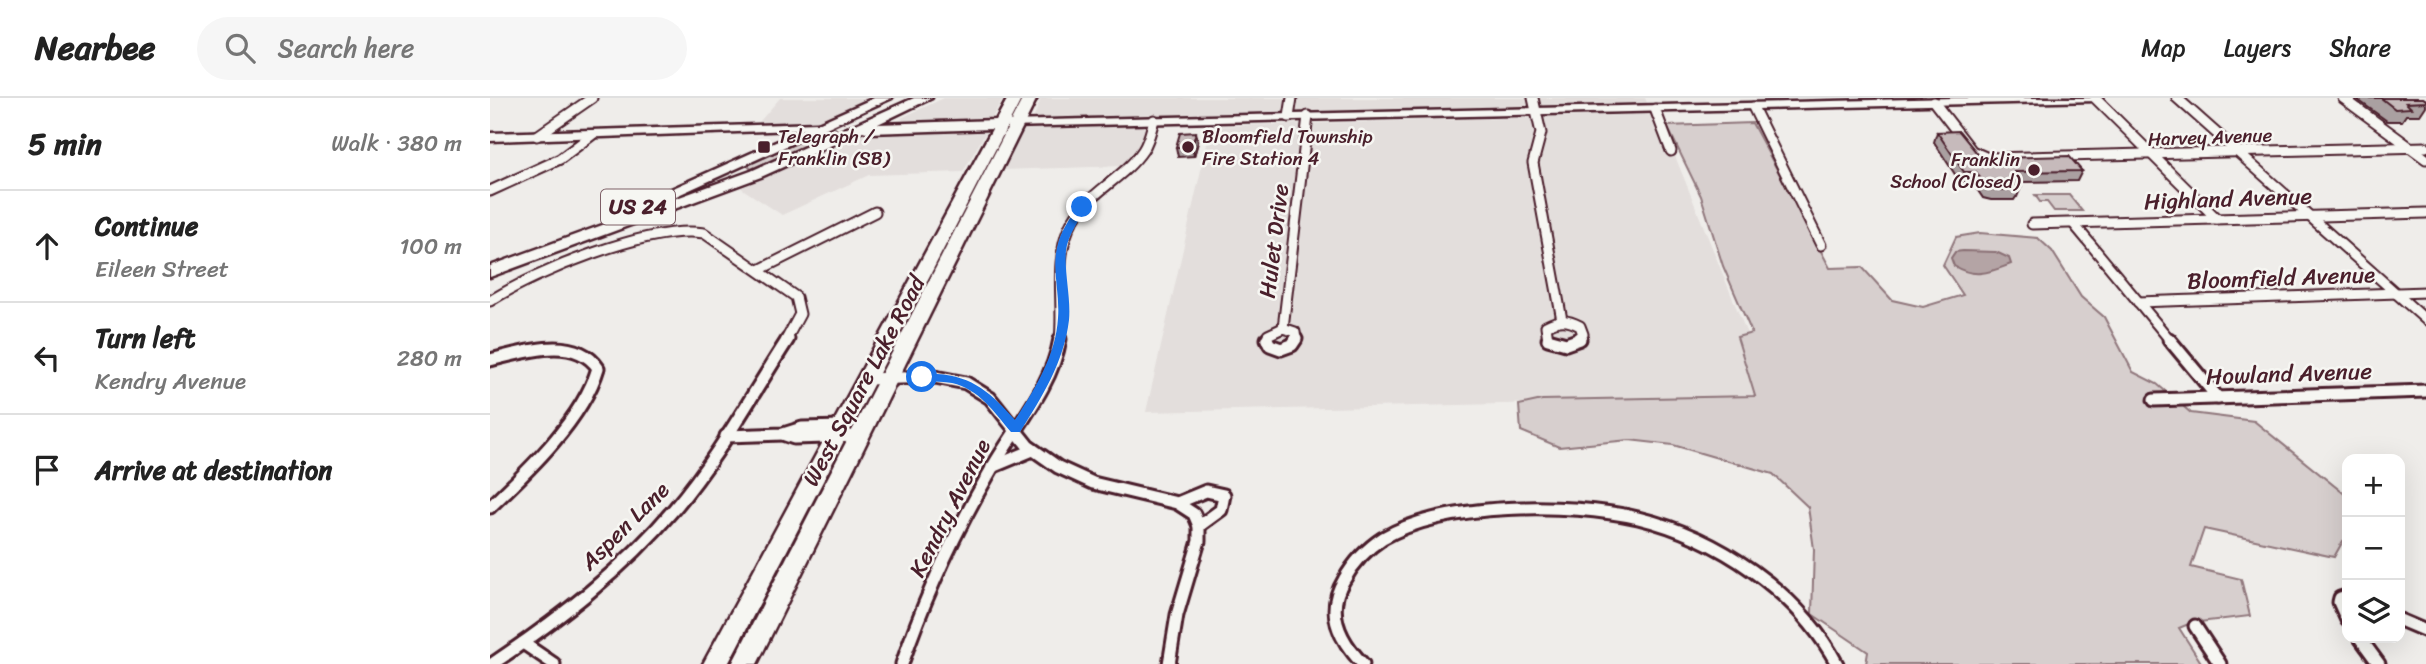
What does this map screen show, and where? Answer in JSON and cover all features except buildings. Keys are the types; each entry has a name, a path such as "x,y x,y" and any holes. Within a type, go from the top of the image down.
{"highway":[{"name":"US 24","path":"490,261 637,207 885,98"},
{"name":"US 24","path":"490,272 731,184 925,98"},
{"name":"West Square Lake Road","path":"715,664 849,432 888,378 1009,124 1015,98"},
{"name":"West Square Lake Road","path":"744,664 849,432 866,379 1009,124 1030,98"},
{"path":"850,114 840,127 855,130 1009,124"}],"street":[{"path":"537,136 592,98"},
{"path":"1289,117 1292,98"},
{"path":"1533,98 1541,136 1533,156 1533,167 1562,320"},
{"path":"1009,124 1655,109 1818,102 2096,98 2217,219"},
{"path":"2177,98 2426,320"},
{"path":"2343,98 2426,159"},
{"name":"Harvey Avenue","path":"1926,101 1972,151 1983,157 2426,147"},
{"path":"1755,104 1821,245"},
{"path":"1655,109 1671,151"},
{"name":"Hulet Drive","path":"1283,328 1308,116"},
{"name":"Kendry Avenue","path":"902,664 933,584 992,467 1048,375 1062,336 1064,318 1061,253 1070,227 1089,199 1140,155 1148,142 1154,120"},
{"path":"490,137 818,127"},
{"path":"755,131 780,135 783,144"},
{"path":"490,191 560,159 592,135"},
{"path":"759,270 875,212"},
{"name":"Highland Avenue","path":"2032,224 2426,213"},
{"path":"2073,223 2218,398"},
{"name":"Aspen Lane","path":"490,301 517,286 650,235 676,229 700,231 796,297 800,305 800,317 726,436 680,501 636,550 575,603 492,664"},
{"name":"Bloomfield Avenue","path":"2138,302 2426,292"},
{"path":"490,360 535,351 567,349 584,353 598,368 596,381 582,402 526,472 490,508"},
{"path":"866,379 940,378 966,383 990,398 1033,450 1058,467 1083,479 1177,503 1194,514 1199,526 1199,541 1177,615 1169,664"},
{"name":"Howland Avenue","path":"2154,400 2426,391"},
{"path":"726,436 783,434 794,438 849,432"},
{"path":"992,467 1033,450"},
{"path":"1177,503 1208,490 1224,495 1219,511 1199,526"},
{"path":"1363,664 1347,647 1334,621 1335,599 1353,562 1392,535 1440,519 1525,508 1604,512 1669,526 1718,550 1782,595 1815,626 1836,664"},
{"path":"2405,622 2426,631"},
{"path":"2195,626 2220,664"},
{"path":"523,643 554,664"},
{"path":"2364,643 2379,664"}],"shaded area":[{"path":"780,98 872,98 808,126 754,128"},
{"path":"944,98 1003,98 992,118 904,121 901,118"},
{"path":"1041,98 1645,98 1649,108 1040,119 1034,117"},
{"path":"1658,114 1773,398 1146,412 1211,126"},
{"path":"1752,123 1830,268 1862,267 1892,300 1923,307 1963,295 1943,265 1956,237 1980,233 2038,238 2052,251 2081,297 2104,317 2133,372 2157,384 2191,413 2254,421 2342,492 2342,543 2334,557 2204,529 2191,567 2241,579 2250,616 2191,623 2179,628 2202,664 1866,664 1868,652 1812,614 1814,549 1808,507 1773,474 1673,445 1629,440 1559,447 1521,431 1519,405 1542,400 1755,396 1737,337 1752,333 1723,266 1701,196 1667,126"},
{"path":"1140,125 1147,130 1142,147 1124,166 1002,170 1024,129"},
{"path":"833,126 839,132 751,169 746,164"},
{"path":"987,130 963,172 869,175 782,215 741,188 864,133"},
{"path":"2035,195 2069,195 2082,211 2054,211 2047,202 2040,202"},
{"path":"1955,252 1996,252 2009,258 2011,264 1989,272 1969,272 1954,266 1951,258"}],"place":[{"name":"Telegraph / Franklin (SB)","path":"764,147"},
{"name":"Bloomfield Township Fire Station 4","path":"1188,147"},
{"name":"Franklin School (Closed)","path":"2034,170"}],"route":[{"path":"922,377 951,379 979,389 1016,429 1048,375 1062,336 1064,318 1061,248 1082,207"}]}
